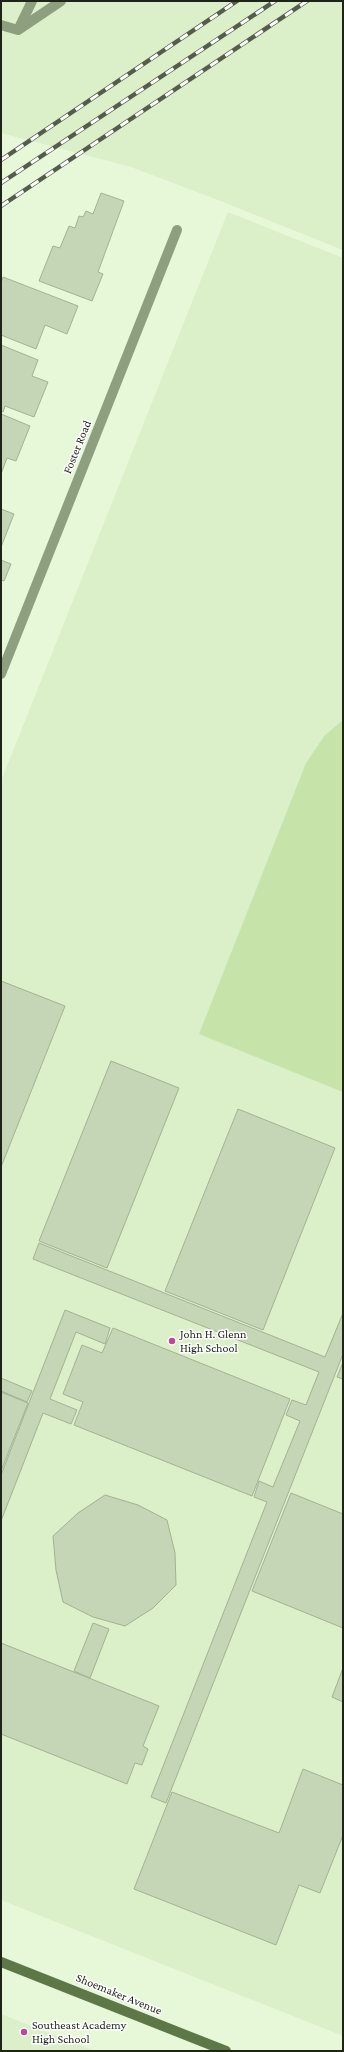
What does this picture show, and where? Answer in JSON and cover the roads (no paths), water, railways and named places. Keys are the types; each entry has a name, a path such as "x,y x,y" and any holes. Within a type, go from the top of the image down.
{"street":[{"path":"18,30 32,1"},
{"path":"18,30 60,1"},
{"path":"1,25 18,30"},
{"name":"Foster Road","path":"1,674 4,657 177,230"},
{"name":"Shoemaker Avenue","path":"1,1962 226,2051"}],"railway":[{"path":"1,160 237,1"},
{"path":"1,183 275,1"},
{"path":"1,206 307,1"}],"place":[{"name":"John H. Glenn High School","path":"172,1341"},
{"name":"Southeast Academy High School","path":"24,2032"}]}
